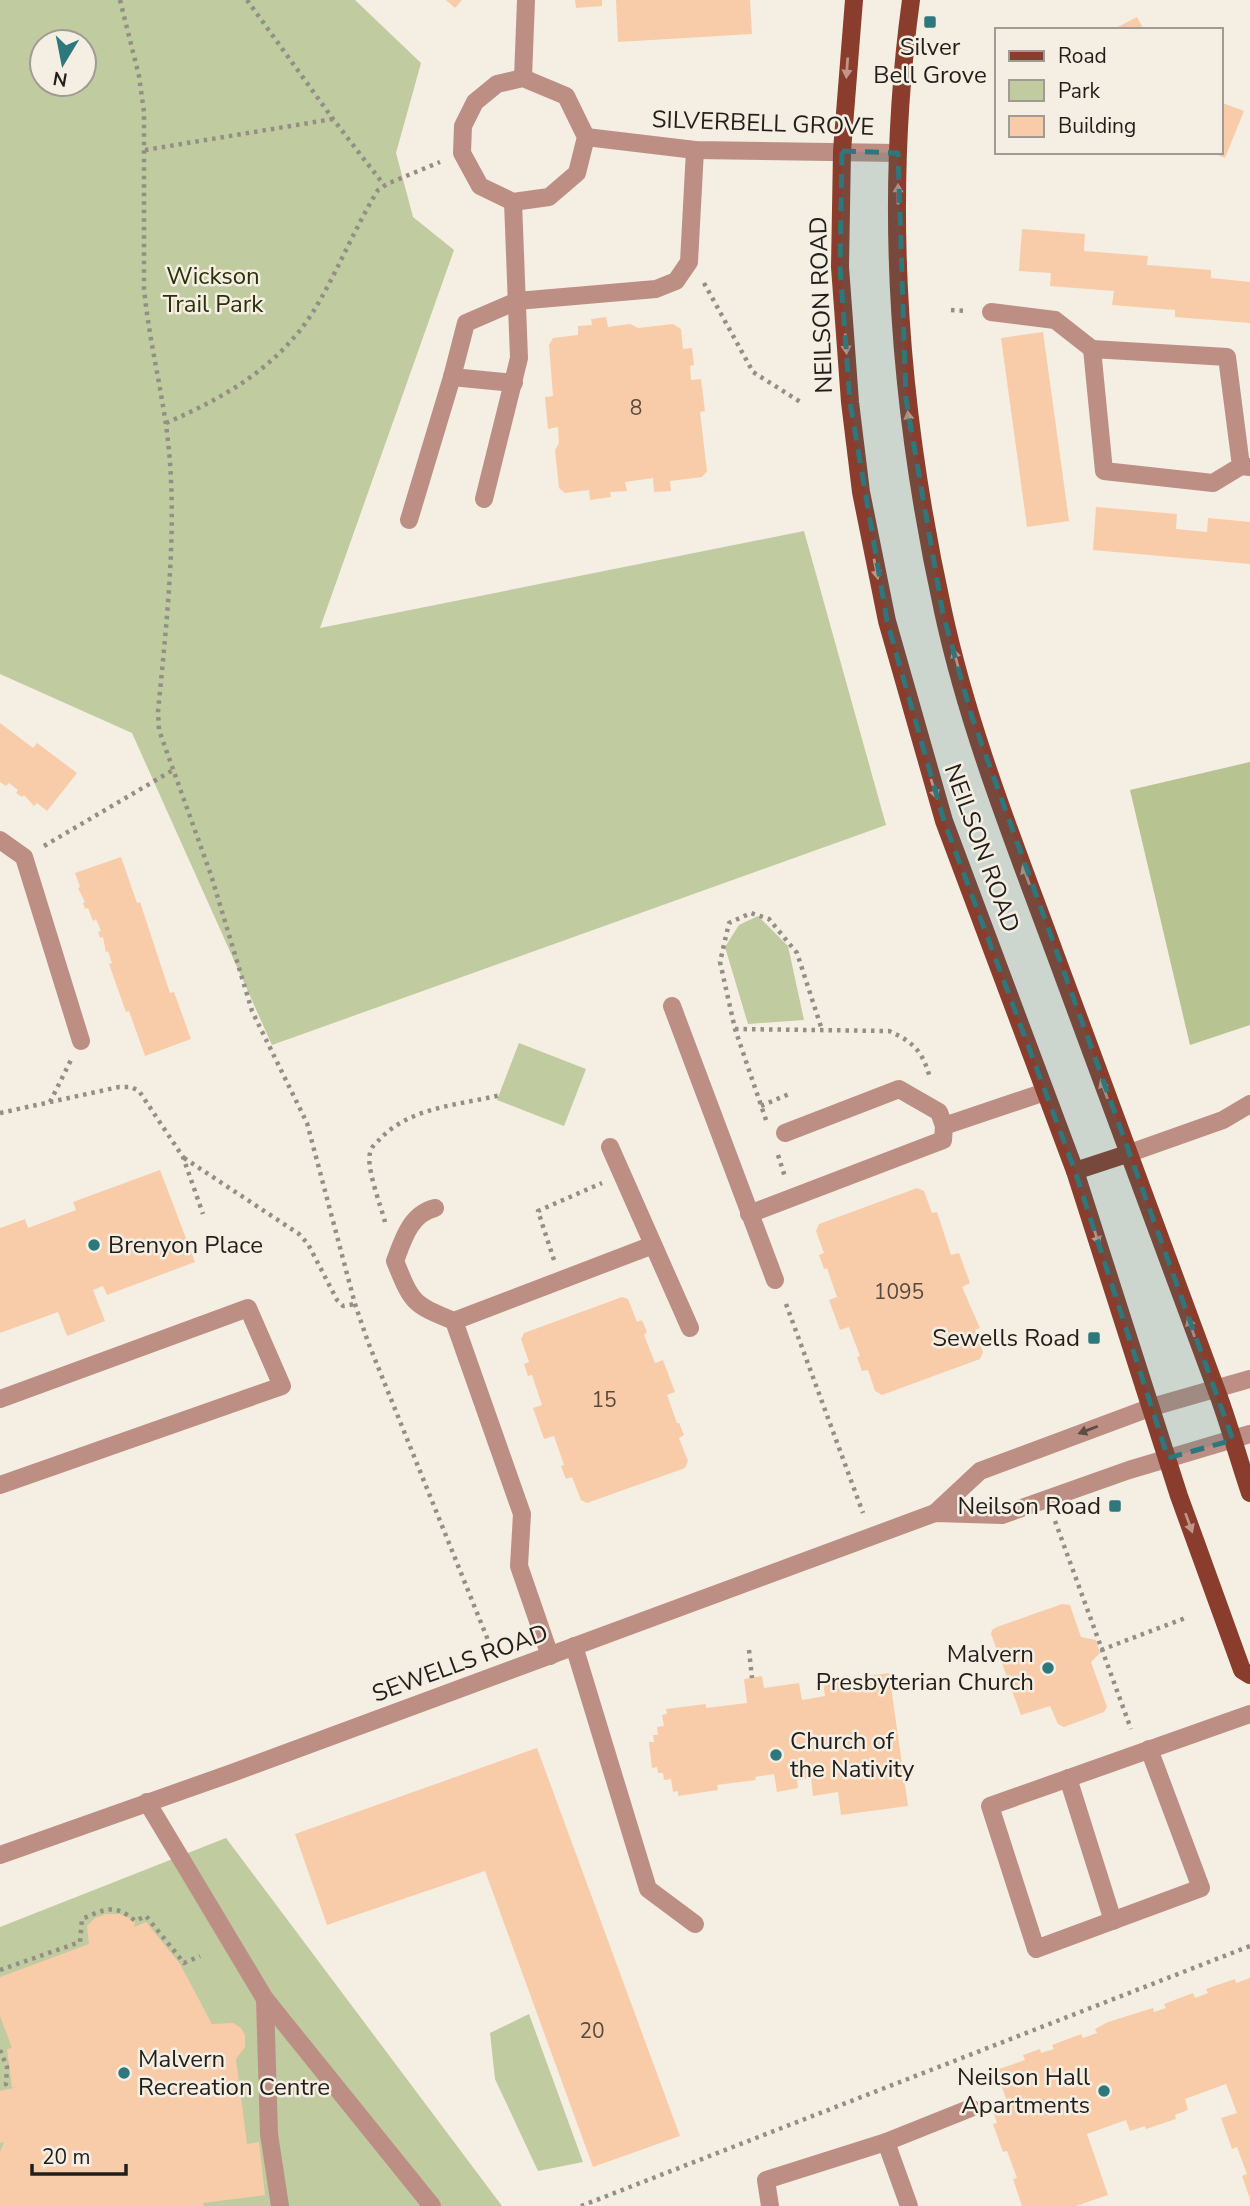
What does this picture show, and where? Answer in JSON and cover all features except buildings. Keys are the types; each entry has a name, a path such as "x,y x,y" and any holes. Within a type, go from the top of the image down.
{"main road":[{"name":"NEILSON ROAD","path":"854,0 842,151 840,267 849,402 861,492 887,621 944,821 1075,1171 1179,1496 1242,1670 1250,1675"},
{"name":"NEILSON ROAD","path":"911,0 905,41 898,152 898,261 906,399 919,488 943,614 972,717 1001,805 1127,1153 1216,1390 1242,1437 1250,1493"},
{"path":"1075,1171 1127,1153"}],"street":[{"path":"523,78 526,0"},
{"path":"523,78 566,96 586,137 577,173 549,197 513,202 480,186 462,153 463,126 475,102 496,84 523,78"},
{"name":"SILVERBELL GROVE","path":"586,137 695,150 898,152"},
{"path":"408,520 466,323 517,301 656,289 676,281 690,262 695,150"},
{"path":"484,499 519,358 513,202"},
{"path":"991,312 1055,320 1092,349 1227,357 1246,467 1213,483 1104,471 1092,349"},
{"path":"452,377 514,383"},
{"path":"0,840 24,857 81,1041"},
{"path":"672,1006 775,1280"},
{"path":"776,1137 899,1089 942,1119 1045,1092"},
{"path":"1127,1153 1223,1120 1250,1104"},
{"path":"750,1214 943,1140 942,1119"},
{"path":"610,1147 690,1328"},
{"path":"435,1208 409,1225 395,1261 407,1291 419,1307 454,1321 653,1245"},
{"path":"0,1399 248,1308 282,1386 0,1485"},
{"path":"454,1321 522,1514 519,1566 550,1656"},
{"name":"SEWELLS ROAD","path":"935,1513 980,1471 1152,1407 1250,1379"},
{"name":"SEWELLS ROAD","path":"0,1855 501,1674 935,1513 1002,1515 1168,1458 1242,1437"},
{"path":"574,1646 648,1889 695,1924"},
{"path":"1145,1751 1201,1888 1037,1949 990,1805 1250,1714"},
{"path":"1068,1779 1113,1921"},
{"path":"147,1802 265,1999 432,2206"},
{"path":"265,1999 269,2134 280,2206"},
{"path":"770,2206 766,2180 886,2142 971,2108"},
{"path":"886,2142 909,2206"}],"path":[{"path":"120,0 142,87 145,150 142,253 144,288 146,315 166,423 170,466 170,547 158,719 162,743 211,875 252,1010 307,1123 355,1304 501,1674"},
{"path":"247,0 384,185"},
{"path":"145,150 333,119"},
{"path":"166,423 220,397 265,367 285,348 313,312 372,199 384,185 462,153"},
{"path":"690,262 704,282 753,372 802,403"},
{"path":"24,857 173,769"},
{"path":"792,1198 776,1137 761,1106 735,1029 720,962 729,923 751,913 769,919 797,953 822,1030"},
{"path":"735,1029 889,1031 908,1039 925,1059 942,1119"},
{"path":"49,1103 81,1041"},
{"path":"0,1113 119,1087 135,1088 183,1157 203,1214"},
{"path":"761,1106 789,1094"},
{"path":"395,1261 371,1170 371,1150 391,1127 405,1119 501,1095"},
{"path":"183,1157 299,1234 308,1244 337,1300 343,1306 355,1304"},
{"path":"561,1280 538,1211 622,1174"},
{"path":"786,1304 872,1536"},
{"path":"1048,1500 1101,1650 1145,1751"},
{"path":"1101,1650 1188,1617"},
{"path":"749,1650 752,1678"},
{"path":"0,1970 80,1942 82,1919 107,1909 124,1912 135,1922 146,1916 184,1964 200,1956"},
{"path":"582,2206 1250,1946"},
{"path":"0,2050 7,2067 6,2084 0,2085"}],"highlighted area":[{"path":"842,151 898,153 906,399 943,614 972,717 1233,1440 1168,1458 1075,1171 944,821 916,729 887,621 850,402 840,267"}],"green space":[{"name":"Wickson Trail Park","path":"0,0 355,0 421,63 396,153 413,217 454,250 320,628 804,531 886,825 272,1045 132,733 0,674"},
{"path":"1250,762 1250,1025 1190,1045 1130,790"},
{"path":"758,916 788,946 804,1020 748,1024 725,947 739,925"},
{"path":"519,1043 586,1069 564,1126 497,1100"},
{"path":"226,1838 502,2206 0,2206 0,1927"},
{"path":"529,2014 583,2162 538,2171 495,2079 490,2033"}],"place":[{"name":"Silver Bell Grove","path":"930,22"},
{"name":"Brenyon Place","path":"94,1245"},
{"name":"Sewells Road","path":"1094,1338"},
{"name":"Neilson Road","path":"1115,1506"},
{"name":"Malvern Presbyterian Church","path":"1048,1668"},
{"name":"Church of the Nativity","path":"776,1755"},
{"name":"Malvern Recreation Centre","path":"124,2073"},
{"name":"Neilson Hall Apartments","path":"1104,2091"}]}
